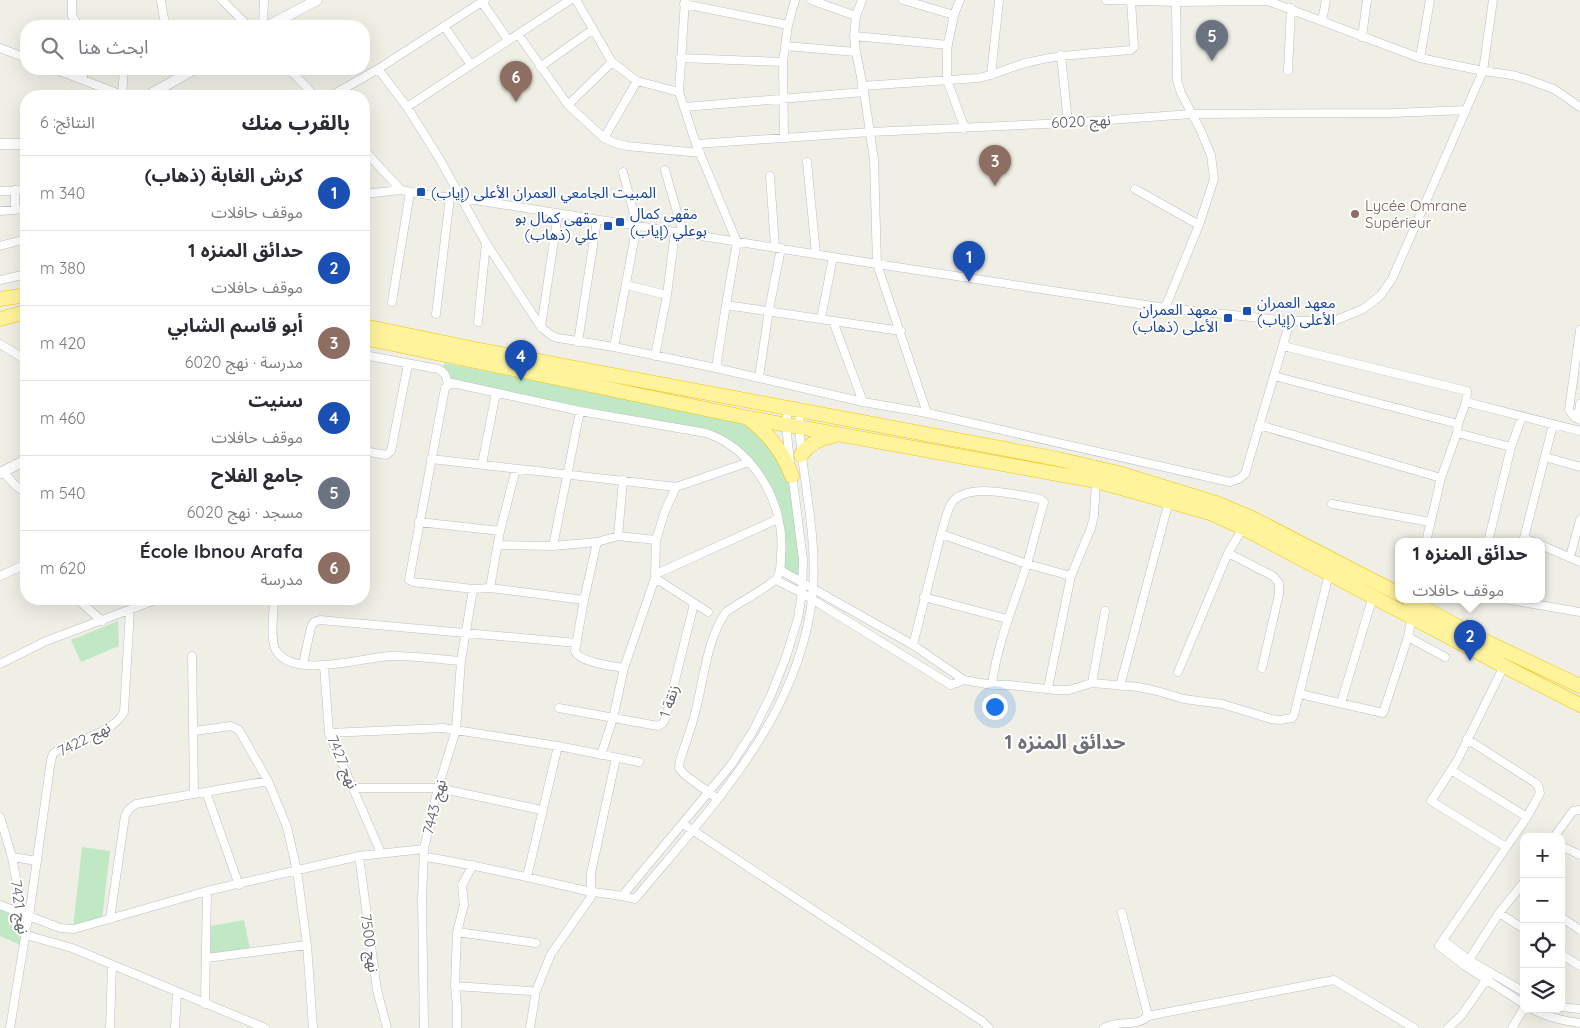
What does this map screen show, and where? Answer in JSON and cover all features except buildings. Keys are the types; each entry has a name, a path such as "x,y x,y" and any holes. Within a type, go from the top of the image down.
{"highway":[{"path":"0,290 20,287"},
{"path":"0,299 20,296"},
{"path":"0,310 20,306"},
{"path":"0,319 20,314"},
{"path":"370,327 472,349 1058,459 1109,471 1172,488 1252,518 1395,592"},
{"path":"370,339 749,418 1096,481 1210,513 1243,528 1373,596 1395,601"},
{"path":"749,418 775,443 785,459 792,476"},
{"path":"801,455 818,440 842,436"},
{"path":"1413,605 1504,666 1580,704"},
{"path":"1413,605 1580,686"}],"street":[{"path":"72,0 72,16 75,20"},
{"path":"161,0 164,20"},
{"path":"263,20 264,0"},
{"path":"279,20 316,0"},
{"path":"406,107 570,0"},
{"path":"576,0 612,62 637,81 679,92"},
{"path":"784,138 783,62 788,25 795,0"},
{"path":"811,0 856,16"},
{"path":"862,0 856,16 854,36 874,160 877,264 927,413"},
{"path":"903,0 954,15"},
{"path":"960,0 954,15 948,45 947,80 965,128"},
{"path":"991,75 999,0"},
{"path":"1106,0 1176,2 1268,0 1420,58 1483,71 1512,74 1547,86 1580,107"},
{"path":"1322,21 1326,0"},
{"path":"1362,37 1367,0"},
{"path":"1420,58 1430,0"},
{"path":"370,193 401,190 462,198 1165,308 1290,321 1334,321 1363,309 1380,296 1392,280 1483,71 1493,0"},
{"path":"370,74 483,1 508,40"},
{"path":"685,107 784,100 991,75 1019,65 1061,55 1133,49 1131,1"},
{"path":"225,2 242,20"},
{"path":"716,368 737,242 696,144 679,92 684,2 788,25"},
{"path":"1165,308 1214,179 1211,155 1181,93 1176,72 1176,2"},
{"path":"1288,72 1291,8"},
{"path":"444,26 471,65"},
{"path":"540,67 592,30"},
{"path":"518,34 568,105 604,138 627,146 700,153"},
{"path":"854,36 948,45"},
{"path":"785,46 856,52"},
{"path":"0,48 20,56"},
{"path":"1061,55 1068,123"},
{"path":"680,58 783,62"},
{"path":"568,105 612,62"},
{"path":"378,69 406,107 439,158 486,243 541,327 552,336 759,377 863,402 927,413 1230,482 1239,479 1244,474 1290,321"},
{"path":"70,75 109,90"},
{"path":"83,75 83,80"},
{"path":"124,75 124,90"},
{"path":"158,90 183,75"},
{"path":"295,75 309,90"},
{"path":"341,90 368,75"},
{"path":"604,138 637,81"},
{"name":"نهج 6020","path":"696,144 870,132 1068,123 1191,114 1392,113 1466,110"},
{"path":"0,144 20,144"},
{"path":"370,156 401,190"},
{"path":"807,162 816,254"},
{"path":"656,356 679,232 665,170"},
{"path":"614,347 637,225 623,172"},
{"path":"759,377 778,248 770,176"},
{"path":"15,190 15,210"},
{"path":"0,191 20,190"},
{"path":"1135,190 1198,225"},
{"path":"392,302 410,192"},
{"path":"436,314 450,197"},
{"path":"0,211 20,210"},
{"path":"541,327 558,214"},
{"path":"578,342 597,220"},
{"path":"0,246 20,241"},
{"path":"478,322 486,243"},
{"path":"821,319 833,257"},
{"path":"0,280 20,275"},
{"path":"626,286 667,295"},
{"path":"726,304 901,331"},
{"path":"833,321 863,402"},
{"path":"1577,418 1569,410 1580,330"},
{"path":"0,344 20,356"},
{"path":"1283,346 1466,390 1466,402 1442,478 1427,538"},
{"path":"370,356 443,371 448,385"},
{"path":"370,452 386,455 391,451 408,364"},
{"path":"1274,376 1458,424"},
{"path":"584,600 490,588 472,589 409,580 445,388 448,385 452,383 580,411 706,433 727,443 749,462 758,473 774,503 778,519 782,543 780,570 776,580 726,612 721,619 712,641 696,711 679,768 718,800"},
{"path":"482,464 496,393"},
{"path":"1466,402 1580,431"},
{"path":"1577,418 1580,404"},
{"path":"623,895 731,765 753,731 771,695 786,657 798,618 802,593 803,560 800,525 792,476 792,426 794,410"},
{"path":"0,905 67,929 79,928 207,891 359,856 382,853 424,853 591,892 623,895 635,899 718,800 761,740 779,707 794,672 812,599 813,556 801,455 792,426 794,410"},
{"path":"552,546 580,411"},
{"path":"1489,538 1511,447 1522,417"},
{"path":"1259,425 1442,478"},
{"path":"1524,538 1553,425"},
{"path":"1457,433 1511,447"},
{"path":"1545,457 1580,467"},
{"path":"431,459 676,487 749,462"},
{"path":"20,463 2,472 20,489"},
{"path":"490,588 500,531 516,469"},
{"path":"618,536 623,480"},
{"path":"1048,688 1071,576 1091,528 1095,508 1096,481"},
{"path":"601,755 613,718 624,668 656,576 656,540 665,511 676,487"},
{"path":"913,644 941,534 950,505 955,499 979,490 1040,499 1044,502 1027,564 1007,619 994,669 992,685"},
{"path":"1120,686 1169,501"},
{"path":"1332,504 1430,522"},
{"path":"656,576 778,519"},
{"path":"1570,557 1580,520"},
{"path":"419,522 500,531"},
{"path":"1178,672 1228,553 1243,528"},
{"path":"941,534 1027,564 1071,576"},
{"path":"498,545 552,546 597,542 618,536 656,540"},
{"path":"597,542 575,651 583,659 624,668"},
{"path":"1545,547 1580,562"},
{"path":"1228,553 1273,576 1278,583 1279,594 1262,668"},
{"path":"0,576 20,567"},
{"path":"780,570 913,644 964,680 992,685 1069,690 1092,683 1120,686 1157,691 1184,699 1222,704 1280,720 1292,718 1294,715 1329,574"},
{"path":"656,576 708,612"},
{"path":"776,580 802,593 951,684 964,680"},
{"name":"نهج 7443","path":"424,1028 422,900 424,853 438,788 456,730 461,661 472,589"},
{"path":"1341,703 1373,596"},
{"path":"924,597 1007,619"},
{"path":"1528,603 1580,612"},
{"name":"زنقة 1","path":"559,708 658,726 663,723 694,604"},
{"path":"84,605 102,620"},
{"path":"0,664 46,641 143,605"},
{"path":"274,605 274,648 278,654 286,659 303,664 324,666 392,656 461,661"},
{"path":"1300,694 1383,713 1408,637 1413,605"},
{"name":"نهج 7422","path":"26,931 26,915 37,861 51,760 53,754 58,750 112,726 124,712 130,610"},
{"path":"1092,683 1106,611"},
{"path":"303,664 311,627 314,622 320,620 577,643"},
{"path":"1408,637 1445,657"},
{"path":"192,656 194,794"},
{"name":"نهج 7427","path":"324,666 329,732 382,853"},
{"path":"1504,666 1452,770 1431,801 1506,847"},
{"path":"194,731 231,726 239,730 268,781 287,827 297,871 307,945 313,1028"},
{"path":"329,732 443,728 558,746 639,762"},
{"path":"1467,739 1538,785 1540,794 1441,943 1486,980 1520,1003"},
{"path":"527,877 558,746"},
{"path":"530,1028 536,991 551,954 590,901 591,873 616,758"},
{"path":"1452,770 1527,816"},
{"path":"110,919 125,816 129,809 136,804 268,781"},
{"path":"354,788 438,788 542,810"},
{"path":"206,792 239,884"},
{"path":"1557,833 1573,811 1580,810"},
{"name":"نهج 7421","path":"0,817 26,915"},
{"path":"683,824 982,1021 989,1028"},
{"path":"1565,848 1580,855"},
{"name":"نهج 7500","path":"359,856 377,990 387,1028"},
{"path":"12,857 37,861"},
{"path":"457,1028 458,1006 455,986 457,932 464,905 462,886 473,865"},
{"path":"1467,963 1499,913 1520,889"},
{"path":"205,1004 207,891"},
{"path":"1122,913 1148,1016"},
{"path":"1499,913 1520,926"},
{"path":"1565,920 1580,930"},
{"path":"26,931 265,1028"},
{"name":"نهج 7421","path":"10,1028 26,931"},
{"path":"457,932 536,943"},
{"path":"207,958 307,945"},
{"path":"1565,957 1580,966"},
{"path":"1467,963 1491,973 1520,990"},
{"path":"110,1028 112,965"},
{"path":"1448,1028 1461,1016 1491,973"},
{"path":"1104,1028 1112,1025 1141,1024 1148,1016 1334,980 1414,1028"},
{"path":"455,986 530,992"},
{"path":"175,1028 176,992"},
{"path":"1565,1007 1580,1009"},
{"path":"1512,1028 1520,1013"},
{"path":"1543,1013 1568,1022 1580,1023"},
{"path":"238,1028 239,1018"}],"green space":[{"path":"444,363 747,422 764,435 790,477 802,578 785,569 782,526 775,497 769,484 752,460 740,449 717,434 441,378"},
{"path":"118,621 119,646 81,662 71,640"},
{"path":"82,847 110,851 102,920 73,928"},
{"path":"0,904 20,912 24,931 23,946 0,936"},
{"path":"244,920 250,949 210,955 211,926"}],"place":[{"name":"جامع الفلاح","path":"1212,61"},
{"name":"École Ibnou Arafa","path":"516,102"},
{"name":"أبو قاسم الشابي","path":"995,186"},
{"name":"المبيت الجامعي العمران الأعلى (إياب)","path":"421,192"},
{"name":"Lycée Omrane Supérieur","path":"1355,214"},
{"name":"مقهى كمال بوعلي (إياب)","path":"620,222"},
{"name":"مقهى كمال بو علي (ذهاب)","path":"608,226"},
{"name":"كرش الغابة (ذهاب)","path":"969,282"},
{"name":"معهد العمران الأعلى (إياب)","path":"1247,311"},
{"name":"معهد العمران الأعلى (ذهاب)","path":"1228,318"},
{"name":"سنيت","path":"521,381"},
{"name":"حدائق المنزه 1","path":"1470,661"}],"district":[{"name":"حدائق المنزه 1","path":"1065,741"}]}
